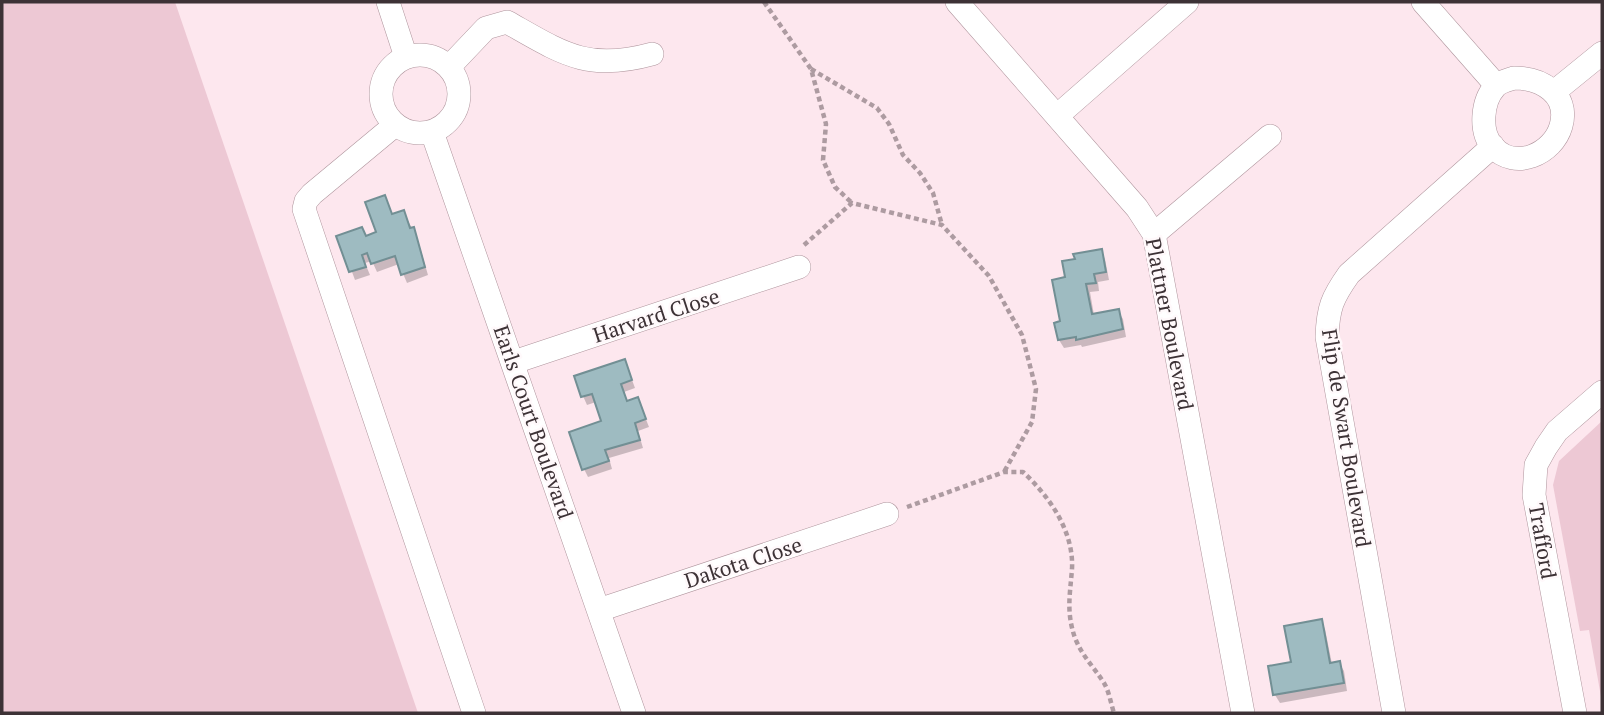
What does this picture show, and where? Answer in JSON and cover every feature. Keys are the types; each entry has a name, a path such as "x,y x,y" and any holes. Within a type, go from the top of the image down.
{"street":[{"path":"388,2 407,57"},
{"name":"Plattner Boulevard","path":"957,2 1137,208 1154,234 1243,713"},
{"path":"1057,116 1187,2"},
{"path":"1423,2 1496,85"},
{"path":"449,67 486,28 507,22 549,47 573,57 600,61 628,60 652,54"},
{"path":"1554,92 1602,53"},
{"path":"429,55 449,67 456,78 460,91 453,117 432,132 419,134 407,131 395,125 387,116 380,93 388,71 396,62 407,57 429,55"},
{"path":"1514,78 1529,78 1543,83 1554,92 1561,105 1562,123 1552,144 1539,154 1525,158 1510,157 1493,146 1485,127 1484,111 1489,95 1496,85 1514,78"},
{"path":"395,125 312,194 304,209 474,713"},
{"name":"Earls Court Boulevard","path":"432,132 634,713"},
{"path":"1154,234 1270,135"},
{"name":"Flip de Swart Boulevard","path":"1394,713 1327,337 1328,312 1333,297 1349,274 1493,146"},
{"name":"Harvard Close","path":"514,362 799,267"},
{"name":"Trafford","path":"1575,713 1534,495 1536,466 1557,431 1602,392"},
{"name":"Dakota Close","path":"599,610 887,514"}],"path":[{"path":"764,2 811,69 826,124 823,160 835,187 852,203 942,225"},
{"path":"811,69 877,108 889,124 903,155 920,173 933,193 942,225 989,276 1022,335 1037,389 1032,422 1004,472 887,514"},
{"path":"799,267 804,245 852,203"},
{"path":"1004,472 1023,472 1044,492 1068,536 1072,565 1068,611 1076,638 1087,662 1105,684 1114,713"}],"shaded area":[{"path":"2,2 175,2 418,713 2,713"},
{"path":"1602,421 1602,702 1589,630 1580,631 1553,485 1559,461"}],"building":[{"path":"385,195 392,214 404,210 410,228 414,227 425,267 401,275 395,256 371,264 367,253 362,255 366,267 349,272 336,236 362,227 366,236 376,232 365,202"},
{"path":"1102,249 1106,272 1094,274 1096,283 1086,284 1092,314 1119,309 1123,329 1076,340 1076,337 1058,340 1054,323 1060,321 1052,280 1065,277 1062,261 1075,259 1073,254"},
{"path":"625,359 632,380 621,384 627,401 638,397 646,419 635,423 640,440 605,450 609,461 582,470 569,432 601,421 592,394 581,397 574,376"},
{"path":"1322,619 1330,663 1340,661 1344,683 1273,695 1268,666 1291,662 1284,626"}]}
